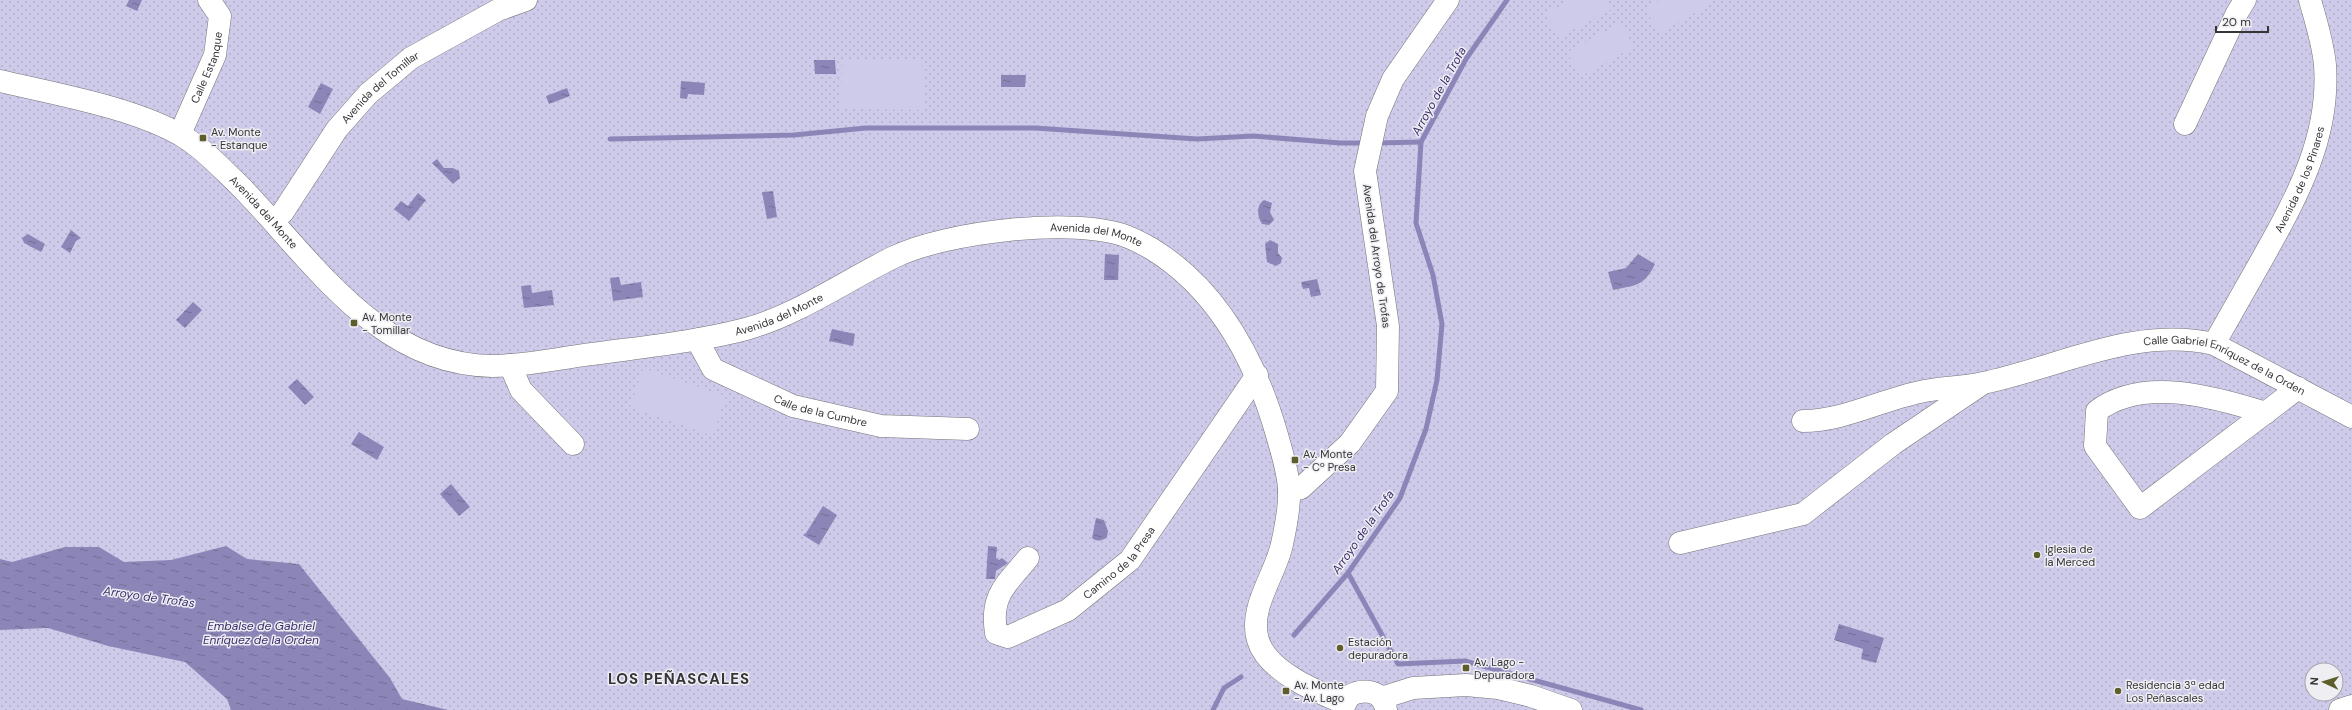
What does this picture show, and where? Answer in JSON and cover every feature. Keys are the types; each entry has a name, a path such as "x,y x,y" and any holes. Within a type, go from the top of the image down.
{"street":[{"name":"Calle Estanque","path":"180,134 215,55 220,16 209,0"},
{"name":"Avenida del Tomillar","path":"274,221 292,198 337,129 368,94 411,58 498,10 526,0"},
{"name":"Avenida del Arroyo de Trofas","path":"1289,491 1301,488 1350,443 1388,391 1388,326 1365,171 1377,116 1393,80 1448,0"},
{"path":"2185,124 2237,13 2245,0"},
{"name":"Avenida de los Pinares","path":"2214,344 2297,196 2312,159 2320,124 2325,66 2321,38 2310,0"},
{"name":"Avenida del Monte","path":"0,81 134,115 180,134 213,159 274,221 314,266 362,315 399,340 446,359 489,366 510,365 700,339 747,328 788,314 898,255 944,239 989,232 1040,228 1095,230 1125,235 1152,249 1181,270 1222,314 1257,375 1284,462 1289,491 1282,548 1257,614 1256,629 1258,644 1267,657 1281,670 1343,706"},
{"name":"Calle de la Cumbre","path":"700,339 701,347 713,368 792,406 882,426 968,428"},
{"name":"Calle Gabriel Enríquez de la Orden","path":"1983,383 2091,352 2167,339 2214,344 2352,417"},
{"path":"510,365 521,390 573,444"},
{"name":"Camino de la Presa","path":"1028,558 998,596 993,616 996,633 1008,637 1068,610 1130,560 1257,375"},
{"path":"1803,421 1821,421 1921,392 1983,383"},
{"path":"1680,543 1803,514 1893,444 1983,383"},
{"path":"2266,413 2183,393 2145,393 2118,397 2097,411 2095,446 2140,508 2266,413 2298,388"},
{"path":"1343,706 1349,696 1365,690 1374,693 1383,704 1414,688 1466,685 1498,688 1524,694 1571,710"},
{"path":"2340,710 2352,706"}],"shaded area":[{"path":"0,0 2352,0 2352,710 0,710"},
{"path":"1571,0 1607,0 1612,9 1558,38 1545,14"},
{"path":"1661,0 1711,0 1713,3 1659,33 1645,9"},
{"path":"1621,23 1634,47 1580,77 1567,52"},
{"path":"842,59 922,61 925,110 841,109"},
{"path":"643,368 726,396 713,436 630,407"}],"water":[{"path":"129,0 142,0 137,11 126,6"},
{"path":"814,60 835,60 836,74 815,74"},
{"path":"1001,75 1026,75 1025,87 1001,87"},
{"path":"681,81 705,83 704,95 688,94 687,99 680,98"},
{"path":"321,83 333,89 320,114 308,107"},
{"path":"567,88 570,96 549,104 546,96"},
{"path":"437,159 444,168 453,168 459,171 460,178 453,184 432,163"},
{"path":"773,191 777,217 767,219 762,192"},
{"path":"418,193 426,200 409,221 394,209 401,201 408,206"},
{"path":"1264,200 1272,203 1270,212 1274,220 1269,225 1262,224 1258,214 1261,202"},
{"path":"71,230 81,238 76,241 70,253 61,247"},
{"path":"28,234 45,244 41,252 24,243 22,238"},
{"path":"1270,240 1278,244 1278,253 1282,258 1281,263 1276,266 1267,262 1265,244"},
{"path":"1105,254 1119,255 1118,280 1104,280"},
{"path":"1638,254 1655,264 1651,272 1638,284 1613,290 1608,272 1626,268"},
{"path":"619,277 621,285 641,282 643,297 613,301 610,278"},
{"path":"1317,279 1321,295 1311,297 1309,288 1303,289 1301,282"},
{"path":"531,285 532,293 552,290 554,305 524,308 521,286"},
{"path":"193,302 202,310 185,328 176,320"},
{"path":"832,329 855,334 853,346 829,341"},
{"path":"297,379 314,397 305,405 288,387"},
{"path":"359,432 384,447 377,460 351,444"},
{"path":"451,484 470,507 459,516 440,494"},
{"path":"823,506 837,515 819,545 803,535 806,533"},
{"path":"1096,518 1104,520 1108,531 1107,537 1102,540 1092,538"},
{"name":"Embalse de Gabriel Enríquez de la Orden","path":"226,546 247,559 299,564 390,678 402,699 448,710 231,710 227,699 185,662 108,646 48,628 0,630 0,559 12,562 65,547 99,547 124,562 171,560"},
{"path":"988,546 997,547 996,558 999,560 1002,558 1008,563 996,571 995,579 986,579"},
{"path":"1839,624 1884,638 1876,663 1861,659 1863,649 1834,640"}],"waterway":[{"name":"Arroyo de la Trofa","path":"1294,635 1348,573 1400,498 1426,429 1437,380 1442,324 1433,275 1416,223 1421,142 1466,59 1507,0"},
{"path":"610,139 794,135 866,128 1035,128 1197,139 1253,136 1340,143 1366,143"},
{"path":"1376,143 1421,142"},
{"path":"1348,573 1398,664 1465,661 1641,710"},
{"name":"Arroyo de Trofas","path":"1213,710 1224,688 1241,677"}],"place":[{"name":"Av. Monte - Estanque","path":"203,138"},
{"name":"Av. Monte - Tomillar","path":"354,323"},
{"name":"Av. Monte - Cº Presa","path":"1295,460"},
{"name":"Iglesia de la Merced","path":"2037,555"},
{"name":"Estación depuradora","path":"1340,648"},
{"name":"Av. Lago - Depuradora","path":"1466,668"},
{"name":"Av. Monte - Av. Lago","path":"1286,691"},
{"name":"Residencia 3ª edad Los Peñascales","path":"2118,691"}],"district":[{"name":"LOS PEÑASCALES","path":"679,679"}]}
